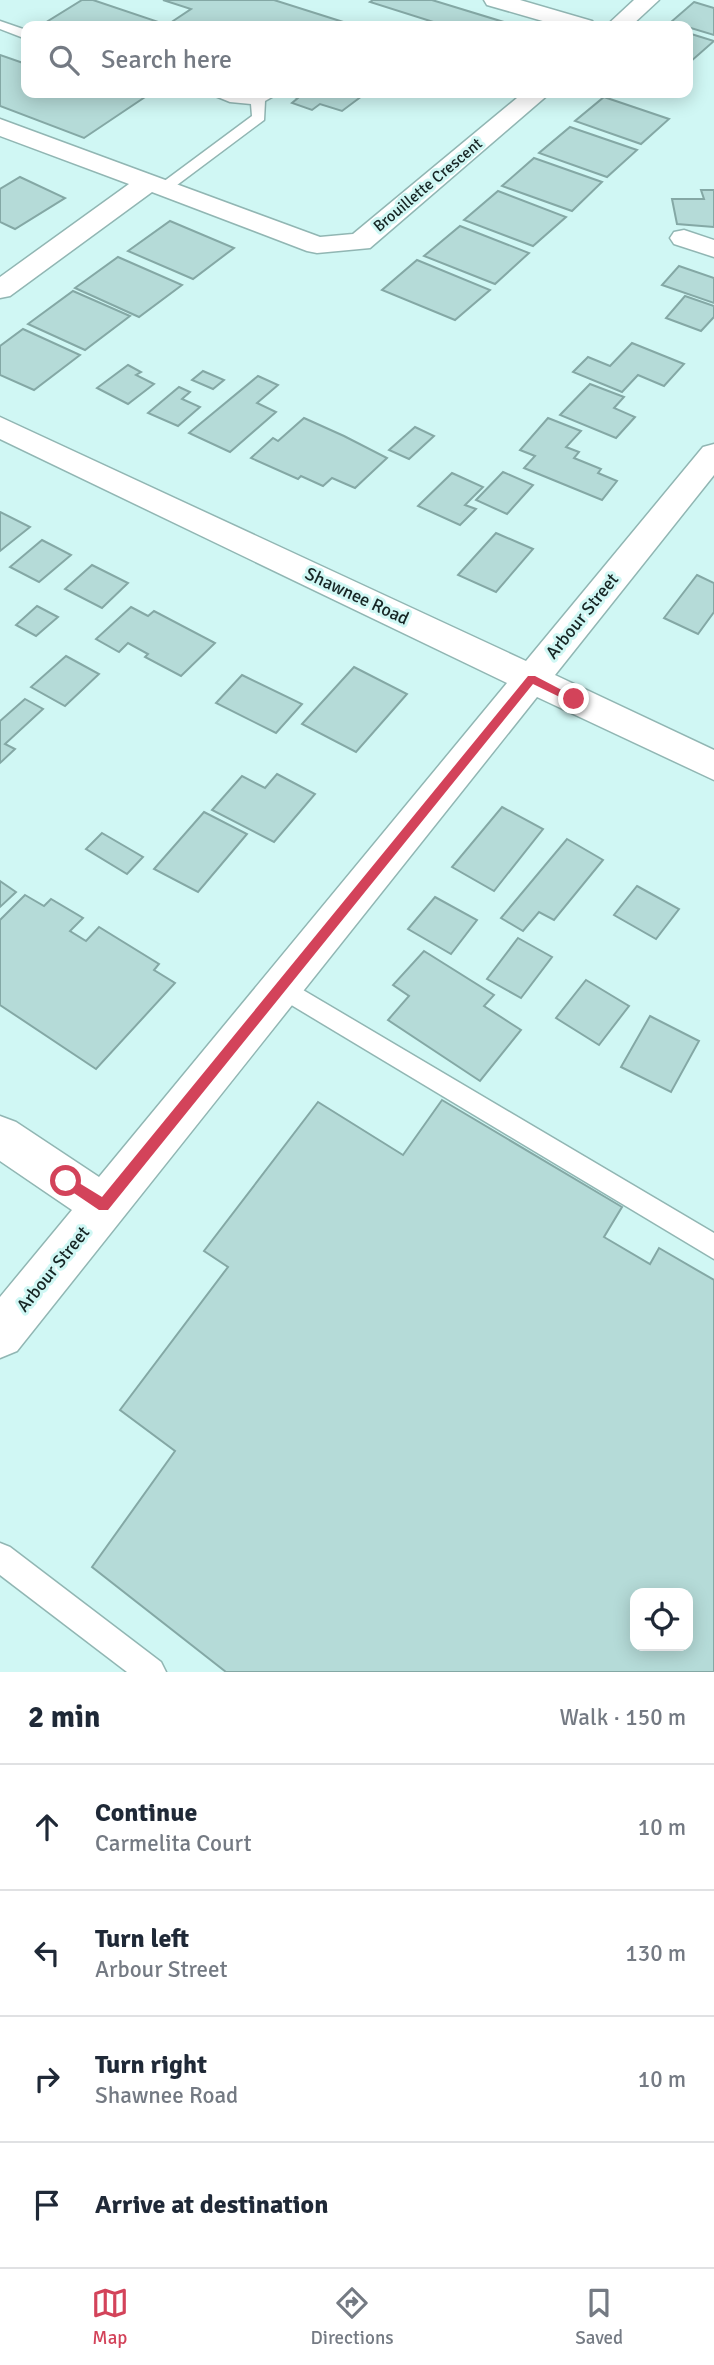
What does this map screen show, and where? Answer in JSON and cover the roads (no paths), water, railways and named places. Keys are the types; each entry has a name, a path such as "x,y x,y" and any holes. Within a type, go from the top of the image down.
{"street":[{"path":"495,0 567,21"},
{"path":"623,21 648,0"},
{"name":"Brouillette Crescent","path":"0,127 317,245 360,242 532,98"},
{"path":"0,290 157,185"},
{"path":"684,238 714,248"},
{"name":"Shawnee Road","path":"0,427 714,766"},
{"name":"Arbour Street","path":"0,1334 714,454"},
{"path":"0,1136 103,1206"}],"lane":[{"path":"0,25 21,33"},
{"path":"157,185 259,117 264,98"},
{"path":"281,987 714,1247"},
{"path":"0,1558 151,1672"}]}
